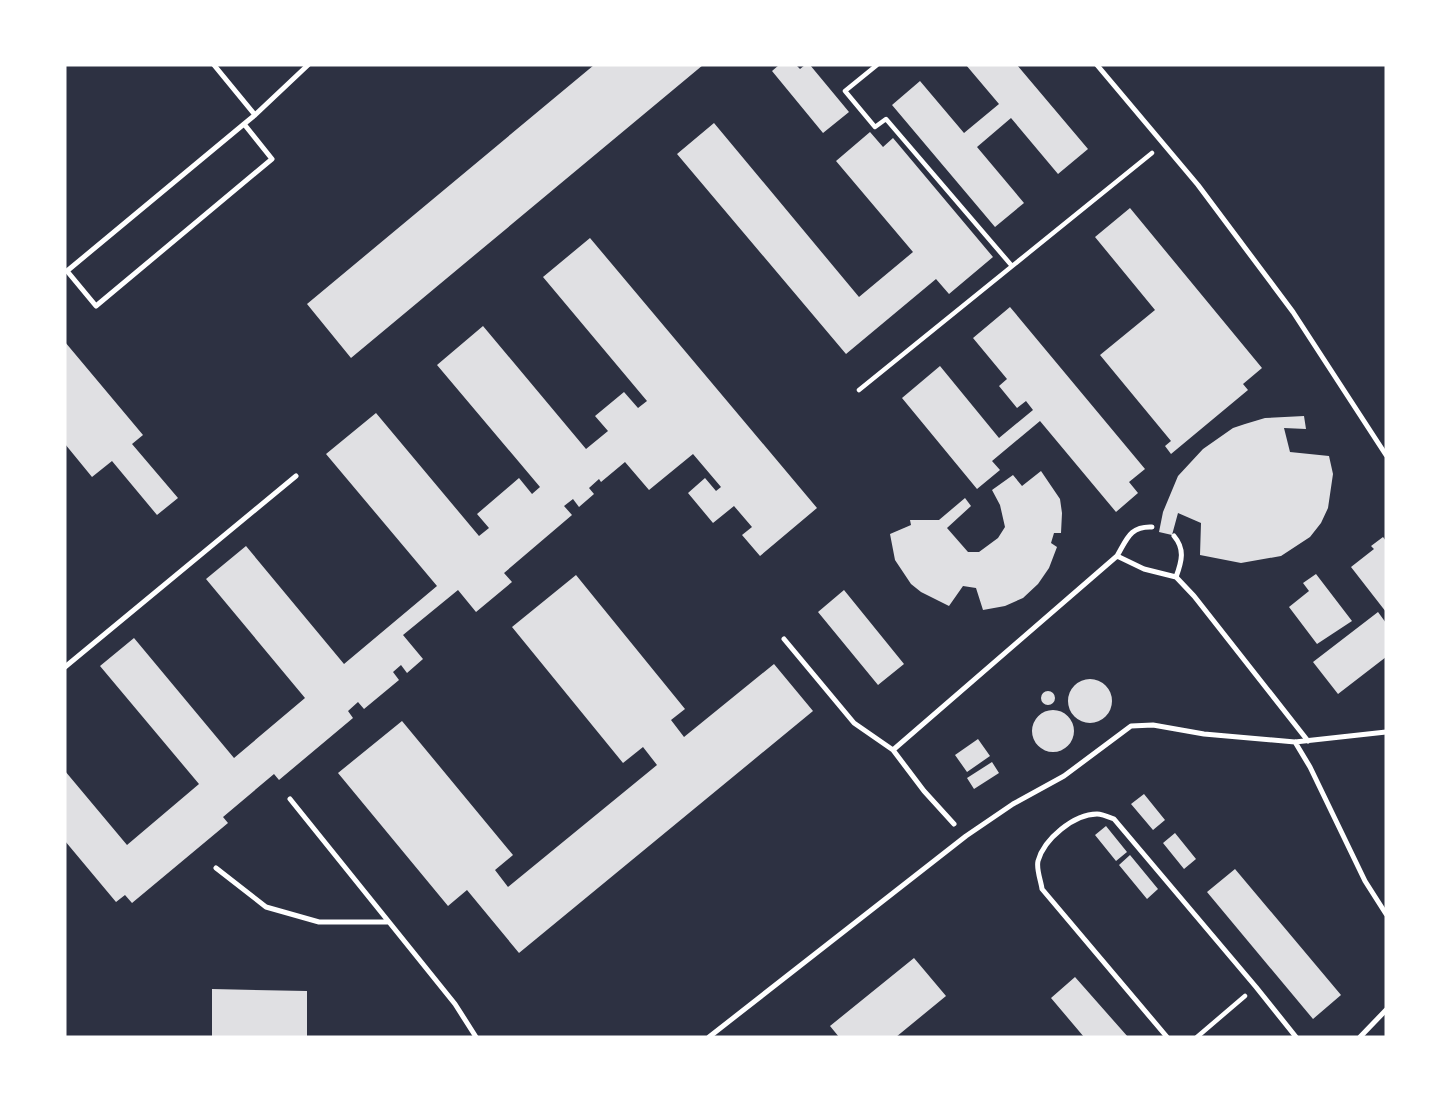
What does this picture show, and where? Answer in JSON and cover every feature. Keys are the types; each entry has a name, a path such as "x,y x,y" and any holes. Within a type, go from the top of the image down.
{"lane":[{"path":"214,65 256,115"},
{"path":"244,124 272,159 96,306 67,271 244,124 256,115 308,65"},
{"path":"1097,65 1198,186 1293,312 1386,455"},
{"path":"65,667 296,476"},
{"path":"893,750 1117,556 1126,536 1134,530 1152,527"},
{"path":"1174,536 1181,545 1182,555 1176,577"},
{"path":"1117,556 1144,569 1176,577 1194,596 1308,741"},
{"path":"783,639 854,723 893,750 924,791 954,824"},
{"path":"709,1037 966,836 1013,804 1064,776 1131,726 1153,725 1204,734 1295,742 1386,732"},
{"path":"1295,742 1310,767 1360,872 1386,914"},
{"path":"290,799 455,1004 477,1037"},
{"path":"1167,1037 1042,889 1037,864 1043,849 1059,831 1079,819 1098,814 1114,818 1296,1037"},
{"path":"216,869 266,907 319,922 387,922"},
{"path":"1360,1037 1386,1010"}],"path":[{"path":"877,65 845,91 875,127 886,118 1012,266"},
{"path":"859,390 1164,144"},
{"path":"1197,1037 1256,987"}],"building":[{"path":"594,65 703,65 351,358 307,304"},
{"path":"779,65 796,65 800,69 810,65 849,112 823,133 772,71"},
{"path":"966,65 1017,65 1088,149 1058,174 1011,118 977,147 1024,203 995,227 892,105 920,81 964,133 999,104"},
{"path":"714,123 859,297 913,252 836,161 870,132 883,147 893,138 993,257 949,294 936,279 846,354 677,154"},
{"path":"1130,208 1262,368 1243,384 1248,390 1171,454 1165,446 1171,441 1100,355 1155,310 1095,237"},
{"path":"590,238 817,508 760,556 742,535 752,527 734,506 713,523 688,493 705,478 716,491 721,487 693,454 649,490 625,462 601,482 599,479 589,488 594,494 579,507 573,499 564,506 572,515 504,573 512,582 476,612 458,590 403,635 423,659 407,673 401,665 393,672 399,680 364,709 358,702 348,711 353,718 279,780 274,774 223,817 228,823 132,903 125,895 116,902 65,841 65,771 127,845 199,784 100,666 134,638 234,758 305,698 206,579 246,546 344,664 437,586 326,454 376,413 479,536 489,528 477,514 519,478 532,494 540,487 437,365 483,326 586,449 608,431 595,416 624,392 638,408 647,401 543,277"},
{"path":"1010,307 1145,469 1129,482 1138,493 1116,512 1040,421 992,461 1000,470 977,489 902,398 940,366 999,438 1033,410 1026,401 1017,408 999,386 1007,379 973,338"},
{"path":"65,342 143,435 132,444 178,498 157,515 112,461 92,477 65,444"},
{"path":"1304,416 1306,429 1284,428 1290,452 1329,456 1333,474 1328,508 1310,537 1281,556 1241,563 1200,555 1201,523 1178,513 1172,535 1159,532 1163,512 1178,476 1203,449 1233,428 1245,424 1265,418"},
{"path":"1041,471 1060,499 1061,533 1054,533 1051,543 1057,547 1049,568 1038,584 1023,598 1005,606 983,610 976,588 963,586 949,606 911,584 895,560 890,534 911,525 910,520 939,520 965,498 971,506 947,528 968,552 979,552 998,538 1005,527 1000,505 992,490 1013,475 1022,486"},
{"path":"1383,537 1386,541 1386,612 1351,567 1374,549 1371,546"},
{"path":"1316,574 1352,621 1317,644 1289,607 1309,591 1303,583"},
{"path":"576,575 685,709 671,720 684,737 774,664 813,711 519,953 467,890 448,906 338,773 402,721 513,855 495,870 508,887 657,765 643,747 623,763 512,627"},
{"path":"844,590 904,664 878,685 818,612"},
{"path":"1378,612 1386,623 1386,657 1338,694 1313,662"},
{"path":"1090,679 1106,685 1112,701 1106,717 1090,723 1074,717 1068,701 1074,685"},
{"path":"1048,691 1053,693 1053,703 1048,705 1043,703 1041,698 1043,693"},
{"path":"1053,710 1068,716 1074,731 1068,746 1053,752 1038,746 1032,731 1038,716"},
{"path":"978,739 990,756 967,772 955,755"},
{"path":"992,762 999,773 974,789 967,778"},
{"path":"1144,794 1165,820 1153,830 1131,804"},
{"path":"1106,826 1127,852 1116,861 1095,835"},
{"path":"1175,833 1196,859 1184,869 1163,843"},
{"path":"1130,855 1158,889 1147,899 1119,865"},
{"path":"1235,869 1341,995 1313,1019 1207,892"},
{"path":"914,958 946,996 896,1037 839,1037 830,1026"},
{"path":"1075,977 1128,1037 1084,1037 1051,998"},
{"path":"212,989 307,991 307,1037 212,1037"}]}
